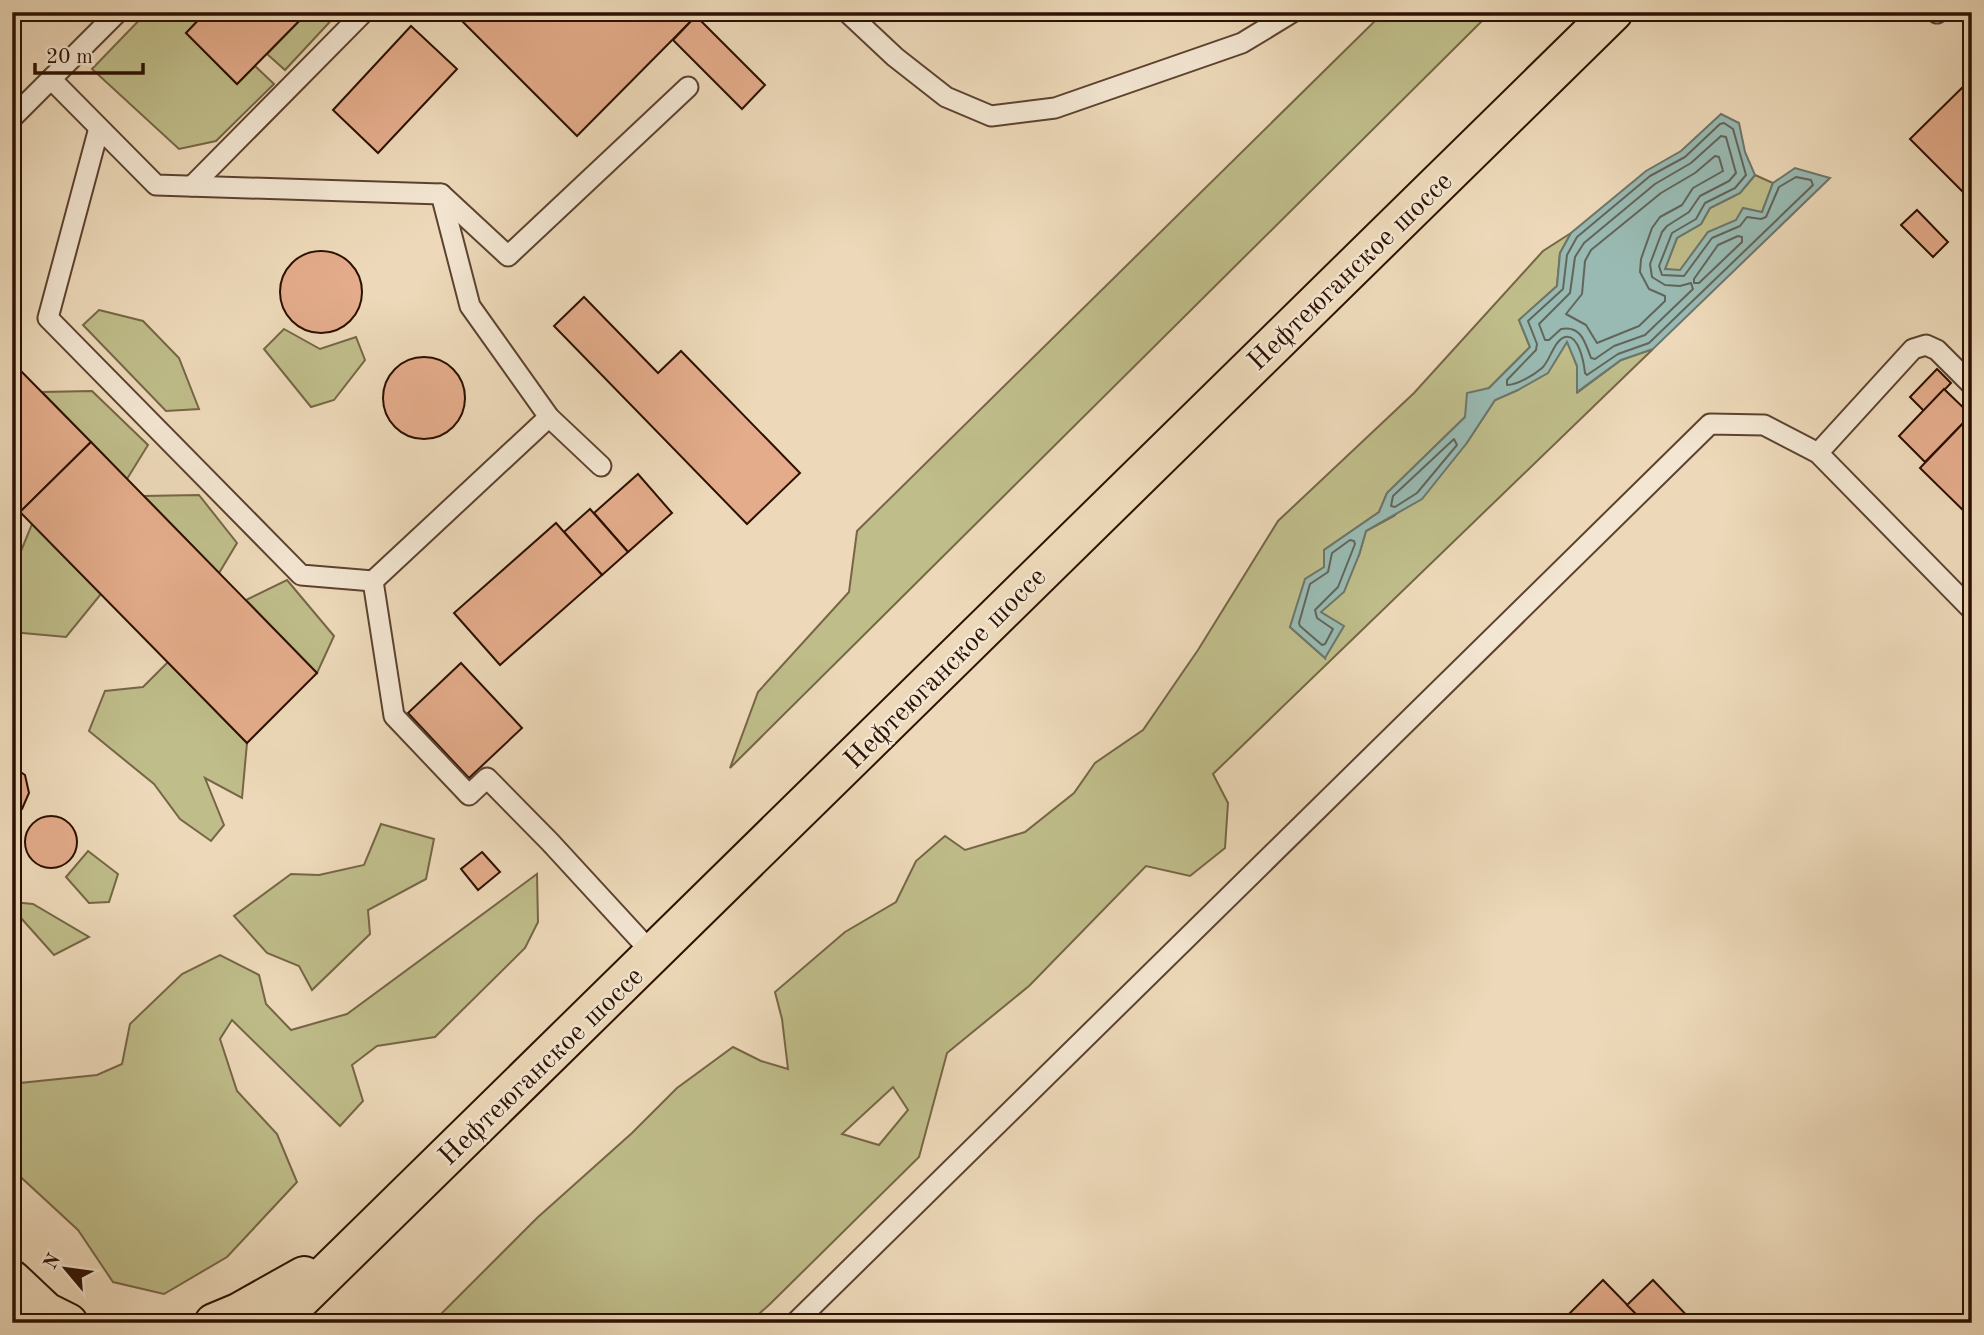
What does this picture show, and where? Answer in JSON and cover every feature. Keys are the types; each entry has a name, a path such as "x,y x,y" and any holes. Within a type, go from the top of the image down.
{"main road":[{"name":"Нефтеюганское шоссе","path":"276,1323 1613,12"},
{"path":"214,1323 238,1313 355,1247"},
{"path":"295,1323 355,1247"},
{"path":"12,1280 46,1312 68,1323"}],"lane":[{"path":"12,118 118,12"},
{"path":"192,186 364,12"},
{"path":"847,12 895,57 946,97 991,116 1055,108 1242,43 1293,12"},
{"path":"51,79 156,185 441,194 508,256 688,87"},
{"path":"99,128 48,318 301,575 373,581 549,416"},
{"path":"441,194 470,306 549,416 601,466"},
{"path":"1818,453 1913,349 1926,345 1937,350 1972,385"},
{"path":"795,1323 1710,424 1765,425 1818,453 1972,610"},
{"path":"373,581 394,716 469,795 487,778 653,954"}],"shaded area":[{"path":"147,12 206,12 186,33 237,84 255,66 274,84 216,141 179,149 92,69"},
{"path":"308,12 339,12 285,70 267,54"},
{"path":"1384,12 1491,12 730,768 758,692 849,592 857,531"},
{"path":"1755,175 1773,183 1762,212 1708,232 1680,271 1665,269 1677,238 1701,224 1710,208 1740,193"},
{"path":"1571,233 1560,253 1557,286 1519,320 1530,347 1489,388 1465,417 1387,493 1379,512 1324,550 1324,567 1290,627 1325,658 1320,612 1359,555 1366,531 1394,516 1466,444 1495,400 1518,390 1568,341 1577,366 1578,392 1621,360 1653,349 1213,774 1228,803 1225,848 1190,876 1146,866 1029,986 947,1053 919,1157 770,1304 749,1323 432,1323 537,1218 632,1133 677,1088 733,1047 761,1061 788,1069 782,1019 775,992 845,932 896,902 916,861 945,836 965,850 1025,832 1074,793 1095,763 1143,730 1198,650 1278,521 1414,393 1543,251","holes":["893,1087 908,1110 879,1145 842,1134"]},
{"path":"99,310 143,321 179,358 199,409 166,411 83,325"},
{"path":"284,329 320,349 356,337 365,360 334,400 311,407 264,349"},
{"path":"92,391 148,445 127,479 42,392"},
{"path":"199,495 237,543 219,573 144,496"},
{"path":"32,524 101,594 66,637 12,632 12,573"},
{"path":"287,580 334,636 317,673 246,600"},
{"path":"168,662 247,743 242,798 205,778 224,825 211,841 180,819 154,784 89,731 105,691 143,687"},
{"path":"381,824 434,839 426,879 368,910 370,934 312,990 299,966 267,953 234,916 291,874 319,875 364,865"},
{"path":"88,851 118,874 109,902 89,903 66,877"},
{"path":"537,874 538,922 525,948 435,1037 377,1046 352,1065 363,1101 340,1126 232,1020 220,1039 237,1091 277,1134 297,1182 227,1257 164,1294 113,1282 78,1230 12,1169 12,1106 20,1083 97,1075 122,1064 130,1024 182,974 220,955 259,975 266,1004 291,1030 347,1014"},
{"path":"12,902 33,904 89,937 54,955 12,908"}],"water":[{"path":"1721,114 1739,123 1745,152 1755,175 1740,193 1710,208 1701,224 1677,238 1665,269 1680,270 1708,232 1736,220 1743,208 1762,212 1773,183 1795,168 1830,178 1653,349 1621,360 1577,392 1577,366 1567,342 1548,373 1495,400 1466,444 1422,499 1366,531 1344,592 1321,612 1344,626 1325,658 1290,627 1305,579 1324,567 1324,550 1379,512 1387,493 1465,417 1467,393 1489,388 1530,347 1519,320 1557,286 1560,253 1571,233 1646,171 1681,151"}],"building":[{"path":"206,12 308,12 237,84 186,33"},
{"path":"453,12 700,12 577,136"},
{"path":"696,16 765,85 742,109 673,40"},
{"path":"411,26 457,69 378,153 333,110"},
{"path":"1972,78 1972,201 1910,139"},
{"path":"1917,210 1948,242 1933,257 1901,225"},
{"path":"321,251 337,254 350,263 359,276 362,292 359,308 350,321 337,330 321,333 305,330 292,321 283,308 280,292 283,276 292,263 305,254"},
{"path":"584,297 658,373 681,351 800,473 747,524 554,326"},
{"path":"424,357 440,360 453,369 462,382 465,398 462,414 453,427 440,436 424,439 408,436 395,427 386,414 383,398 386,382 395,369 408,360"},
{"path":"15,365 91,442 20,512 12,504 12,368"},
{"path":"1937,369 1951,383 1924,411 1910,397"},
{"path":"1944,389 1971,415 1925,462 1899,436"},
{"path":"1972,416 1972,519 1920,468"},
{"path":"91,442 317,673 247,743 20,512"},
{"path":"638,474 672,513 628,552 594,513"},
{"path":"590,509 628,552 602,575 564,532"},
{"path":"556,523 602,575 500,665 454,613"},
{"path":"461,663 522,728 469,778 408,713"},
{"path":"12,766 25,775 29,793 22,809 12,815"},
{"path":"51,816 70,823 77,842 70,861 51,868 32,861 25,842 32,823"},
{"path":"482,852 500,872 478,890 461,869"},
{"path":"1603,1280 1645,1323 1560,1323"},
{"path":"1653,1280 1694,1323 1645,1323 1627,1305"}]}
